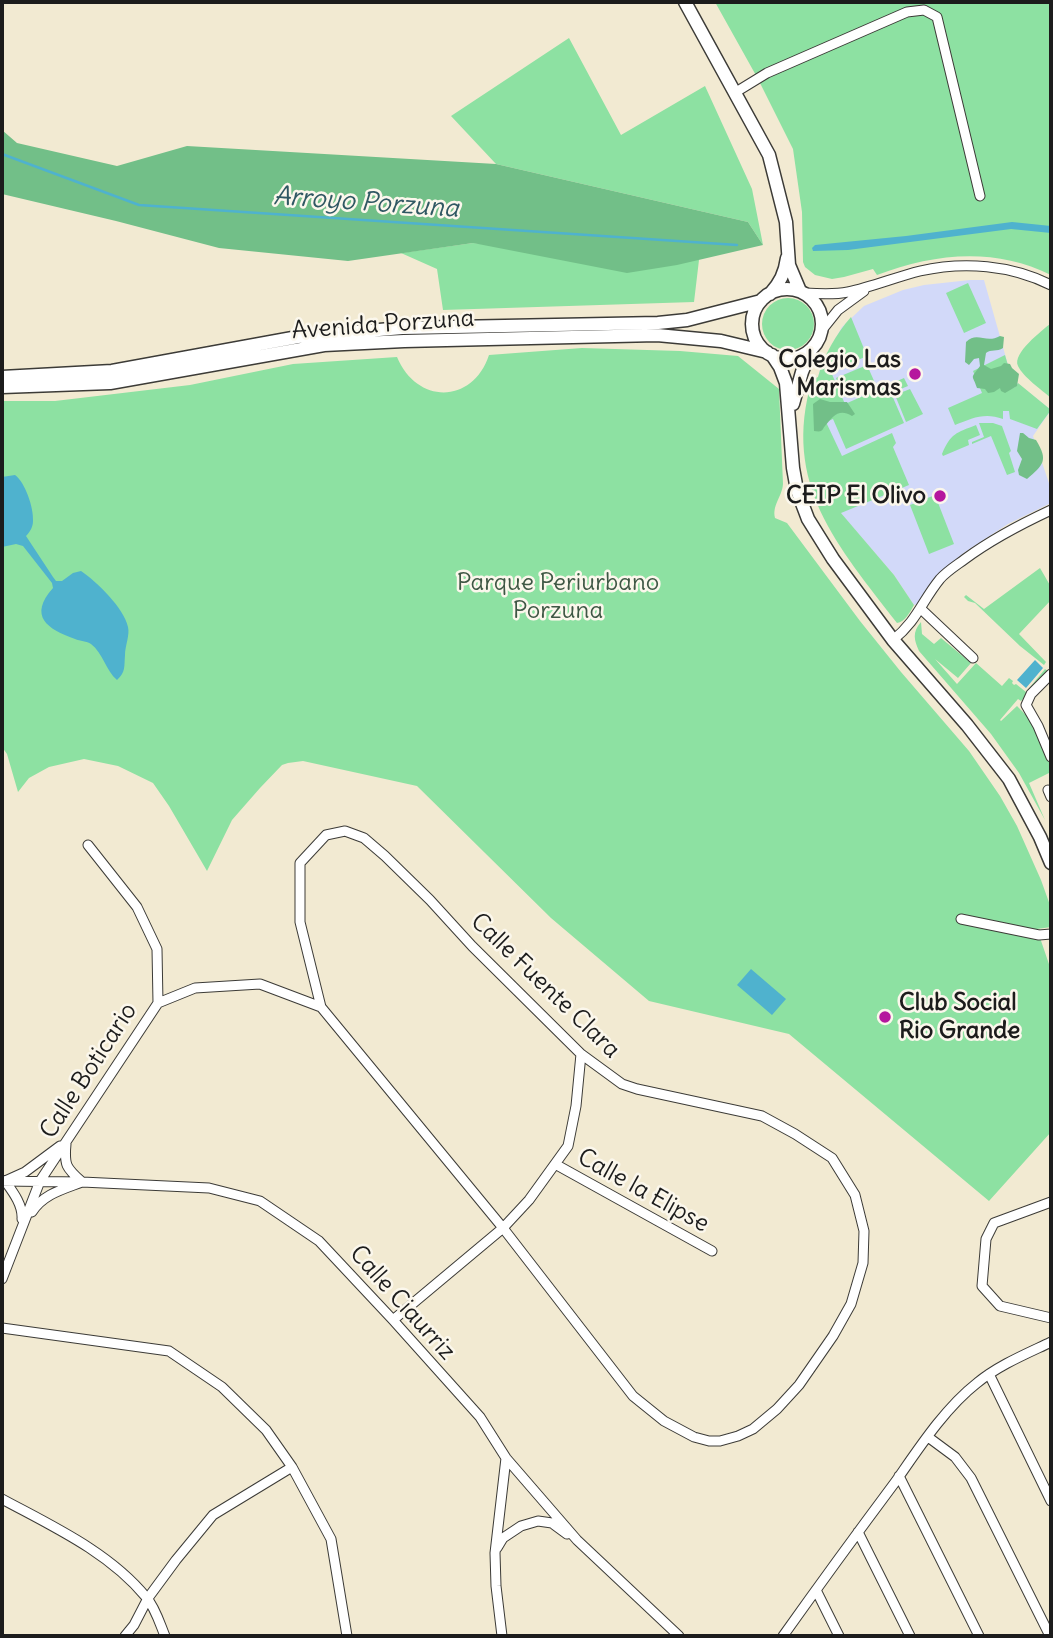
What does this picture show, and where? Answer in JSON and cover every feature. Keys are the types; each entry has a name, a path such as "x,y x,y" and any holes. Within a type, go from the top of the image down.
{"street":[{"path":"685,2 769,155 786,222 789,265 802,292 813,300 819,309 822,330"},
{"path":"736,92 767,73 906,12 924,10 937,17 980,196"},
{"path":"788,251 783,276 753,316 753,332 761,347 780,367 786,383 793,468 797,490 808,519 833,559 893,640 998,765 1018,795 1050,855"},
{"path":"765,297 779,290 790,289 840,293 927,270 970,266 1009,270 1051,285"},
{"path":"769,354 782,358 802,355 818,341 822,330 845,303 874,285"},
{"name":"Avenida Porzuna","path":"2,377 112,371 298,337 402,328 658,323 688,320 765,297"},
{"name":"Avenida Porzuna","path":"2,387 110,383 324,345 404,341 657,335 721,341 769,354"},
{"path":"790,418 795,393 811,349"},
{"path":"893,640 908,627 946,573 988,543 1051,510"},
{"path":"921,609 973,658"},
{"path":"1051,674 1031,694 1026,705 1051,757"},
{"name":"Calle Fuente Clara","path":"345,831 364,838 429,900 581,1055 622,1084 762,1116 832,1158 855,1195 864,1230 863,1263 851,1304 834,1336 799,1385 777,1409 753,1429 737,1436 720,1441 694,1437 664,1421 633,1396 503,1228 321,1007 300,922 300,863 326,835 345,831"},
{"path":"88,845 137,907 157,949 158,1003"},
{"path":"961,919 1038,935 1051,934"},
{"name":"Calle Boticario","path":"2,1279 40,1181 158,1003 195,988 260,984 321,1007"},
{"path":"393,1320 503,1228 529,1200 568,1146 576,1106 581,1055"},
{"path":"21,1228 23,1212 15,1194 4,1181 25,1172 66,1141"},
{"path":"21,1228 36,1205 50,1195 82,1182 68,1169 65,1159 66,1141"},
{"name":"Calle la Elipse","path":"555,1164 712,1251"},
{"name":"Calle Ciaurriz","path":"4,1181 209,1188 260,1201 319,1241 480,1417 506,1458 577,1540 679,1636"},
{"path":"1051,1202 994,1223 985,1239 982,1286 1000,1306 1051,1318"},
{"path":"2,1328 169,1350 222,1387 266,1430 292,1467 331,1539 347,1636"},
{"path":"783,1636 899,1476 964,1395 989,1374 1051,1342"},
{"path":"989,1374 1051,1501"},
{"path":"929,1437 955,1457 971,1478 1050,1636"},
{"path":"502,1636 495,1553 506,1458"},
{"path":"125,1636 148,1598 213,1515 292,1467"},
{"path":"899,1476 979,1636"},
{"path":"2,1499 55,1527 110,1562 148,1598 165,1636"},
{"path":"495,1553 503,1538 521,1525 538,1521 551,1524 577,1540"},
{"path":"858,1532 910,1636"},
{"path":"816,1590 839,1636"}],"shaded area":[{"path":"984,280 1012,379 1051,410 1033,436 1051,489 1051,503 1008,524 965,552 940,572 918,604 914,605 894,575 843,516 812,470 813,399 821,365 833,343 842,327 864,306 903,290"}],"green space":[{"path":"715,2 1051,2 1051,275 1008,260 964,256 920,262 877,275 873,269 832,279 815,275 805,267 802,212 793,149"},
{"path":"569,38 621,135 705,86 752,189 763,245 748,222 496,164 451,116"},
{"path":"2,130 17,143 117,166 187,146 496,164 748,222 763,245 677,265 627,273 473,243 348,261 219,248 2,194"},
{"path":"473,243 699,260 694,302 443,310 437,269 401,253"},
{"path":"968,283 986,323 964,333 946,293"},
{"path":"788,298 807,305 814,324 807,343 788,350 769,343 762,324 769,305"},
{"path":"851,317 867,356 831,372 845,404 904,378 908,386 891,393 904,423 846,449 833,419 826,422 842,456 892,433 896,443 893,447 909,485 841,513 894,575 914,605 905,619 897,623 836,540 821,512 810,482 804,451 804,417 812,380 818,377 831,345"},
{"path":"1051,323 1051,398 1024,375 1017,361 1023,349"},
{"path":"1004,337 1003,348 986,353 984,365 991,369 1004,363 1010,364 1019,374 1017,386 1005,393 1000,388 988,393 985,389 977,388 973,378 980,366 979,358 969,365 965,362 966,342 974,338 990,339"},
{"name":"Parque Periurbano Porzuna","path":"582,348 738,356 779,389 783,484 775,518 787,523 860,621 969,751 1017,826 1051,908 1051,927 1037,929 1051,970 1051,1132 989,1201 789,1034 649,1001 551,918 417,786 303,761 282,765 232,820 207,871 153,783 118,766 84,759 49,767 29,778 18,792 7,754 2,747 2,401 55,401 190,385 293,364 397,357 406,373 418,384 444,392 458,390 471,383 489,355"},
{"path":"1005,355 1012,379 997,388 1012,388 1018,383 1051,410 1037,429 1010,419 1009,411 1003,411 1003,419 984,416 955,425 948,408 982,393 973,371"},
{"path":"867,365 875,383 844,397 836,378"},
{"path":"910,389 923,414 906,422 895,395"},
{"path":"820,399 847,402 855,414 837,414 822,431 814,431 813,404"},
{"path":"979,423 1002,426 1015,472 1007,475 991,436 972,444 984,437"},
{"path":"976,425 980,435 968,440 969,445 943,456 951,438"},
{"path":"1020,433 1036,440 1043,458 1040,466 1027,479 1019,475 1018,470 1022,459 1017,451"},
{"path":"935,495 954,544 929,554 910,505"},
{"path":"1040,568 1051,587 1051,600 1019,634 1046,662 1044,665 975,603 964,597 966,595 984,609"},
{"path":"921,622 922,634 934,644 941,638 971,663 958,678 935,659 957,684 976,663 1002,686 1009,678 1014,685 1026,692 1045,669 1049,672 1021,701 1018,699 1000,720 1017,706 1029,718 1051,766 1051,772 1029,783 1045,820 1019,773 991,734 919,651 915,636"}],"water":[{"path":"1012,222 1051,226 1051,233 1011,229 848,250 813,251 812,248 815,245"},
{"path":"15,475 25,489 32,509 32,525 26,536 56,581 62,581 81,571 109,596 125,620 128,633 124,669 117,680 91,644 56,631 44,620 42,606 53,588 52,583 23,546 16,544 2,547 2,477"},
{"path":"1035,660 1043,668 1026,688 1017,680"},
{"path":"751,969 786,999 772,1015 737,985"}],"waterway":[{"name":"Arroyo Porzuna","path":"2,154 139,205 737,245"}],"place":[{"name":"Colegio Las Marismas","path":"915,374"},
{"name":"CEIP El Olivo","path":"940,496"},
{"name":"Club Social Rio Grande","path":"885,1017"}]}
